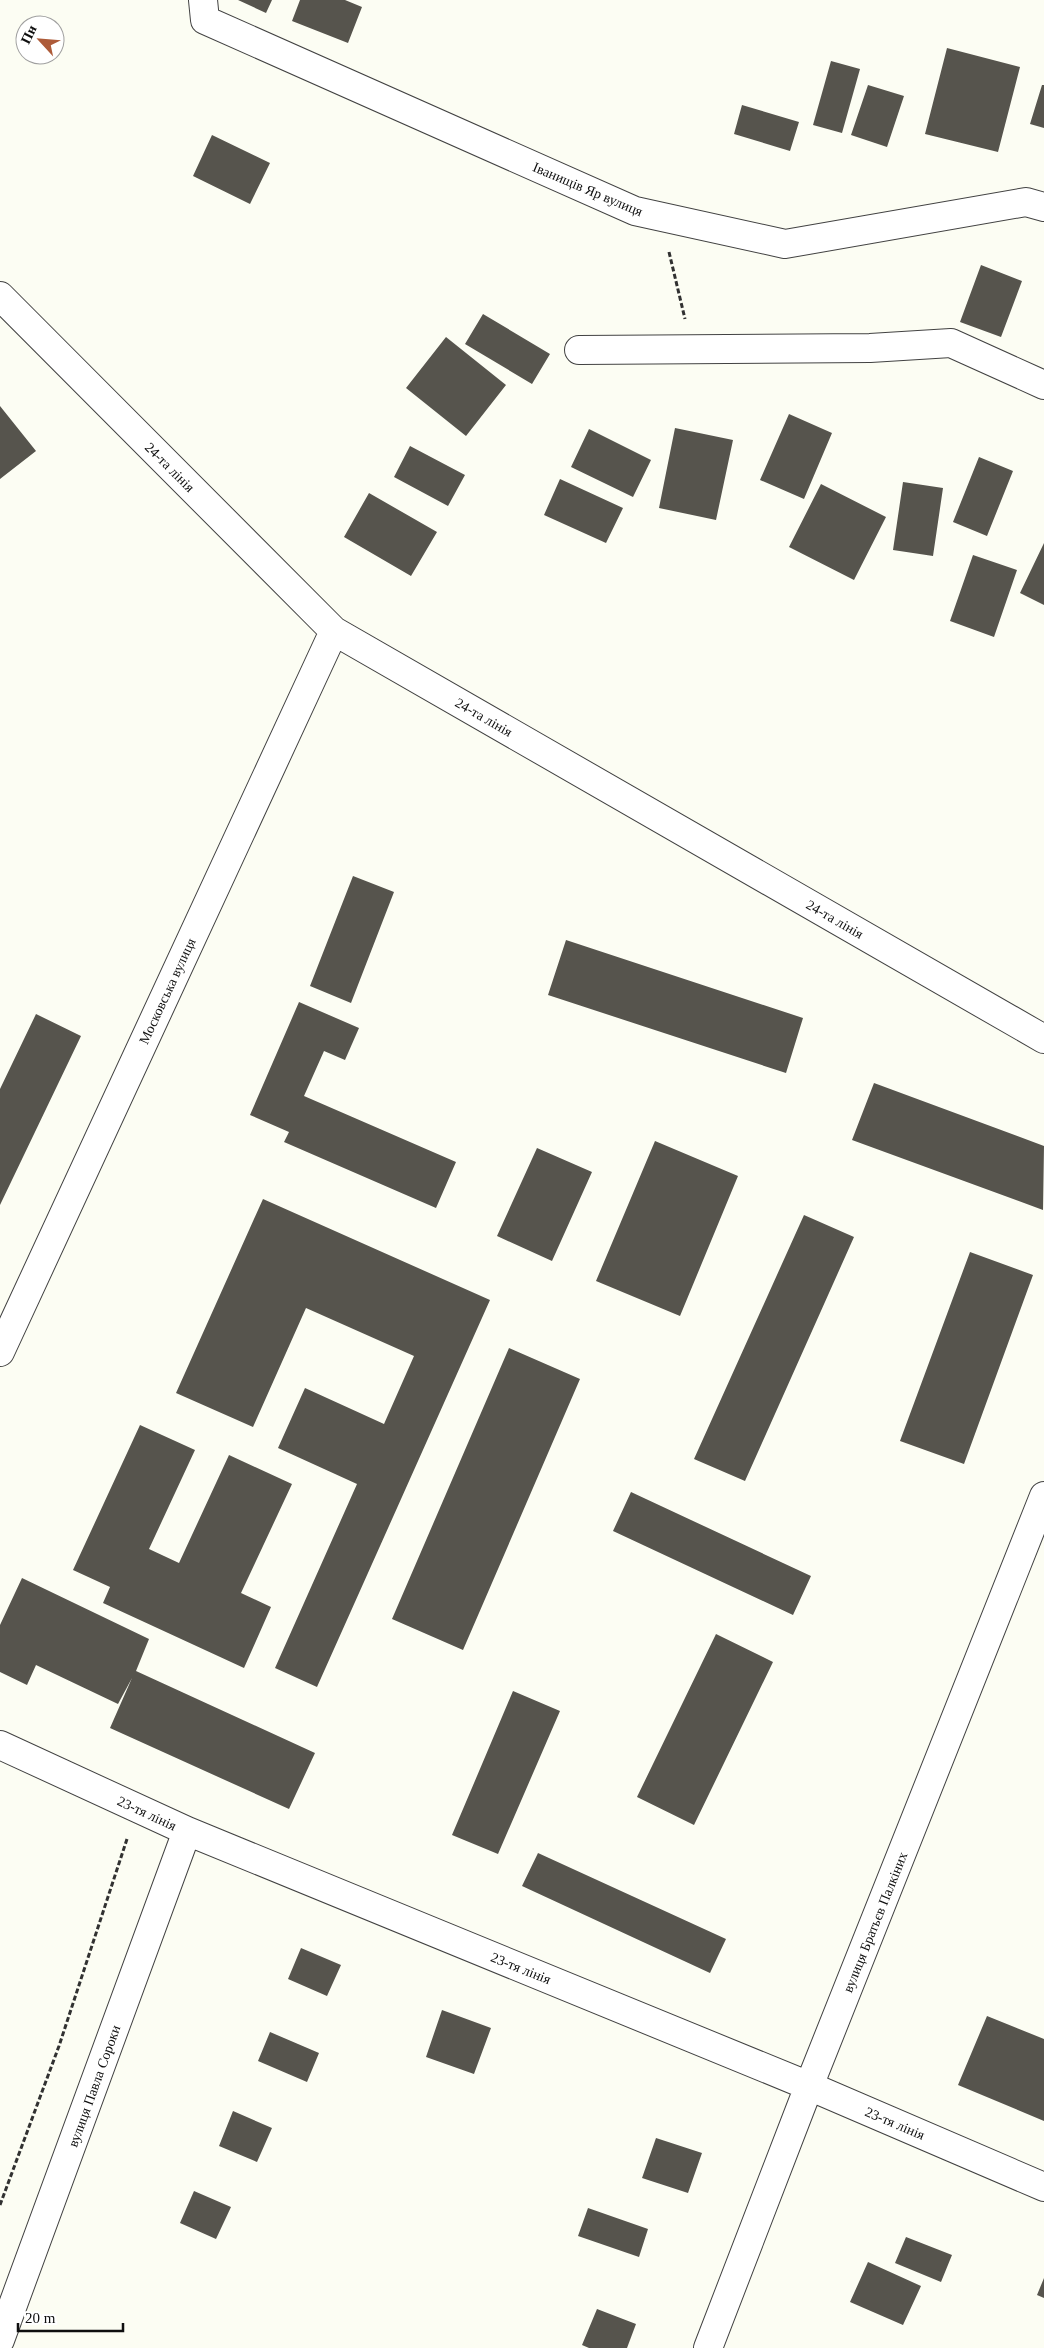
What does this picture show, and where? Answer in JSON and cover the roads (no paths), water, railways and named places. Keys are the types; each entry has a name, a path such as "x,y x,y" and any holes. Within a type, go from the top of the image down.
{"street":[{"name":"Іванищів Яр вулиця","path":"203,0 205,20 635,211 785,244 1026,202 1044,207"},
{"name":"24-та лінія","path":"0,296 334,631 1044,1039"},
{"path":"579,350 870,348 951,343 1044,385"},
{"name":"Московська вулиця","path":"0,1352 334,631"},
{"name":"вулиця Братьєв Палкіних","path":"708,2348 809,2086 1044,1496"},
{"name":"23-тя лінія","path":"0,1745 187,1832 809,2086 1044,2187"},
{"name":"вулиця Павла Сороки","path":"0,2340 187,1832"}]}
